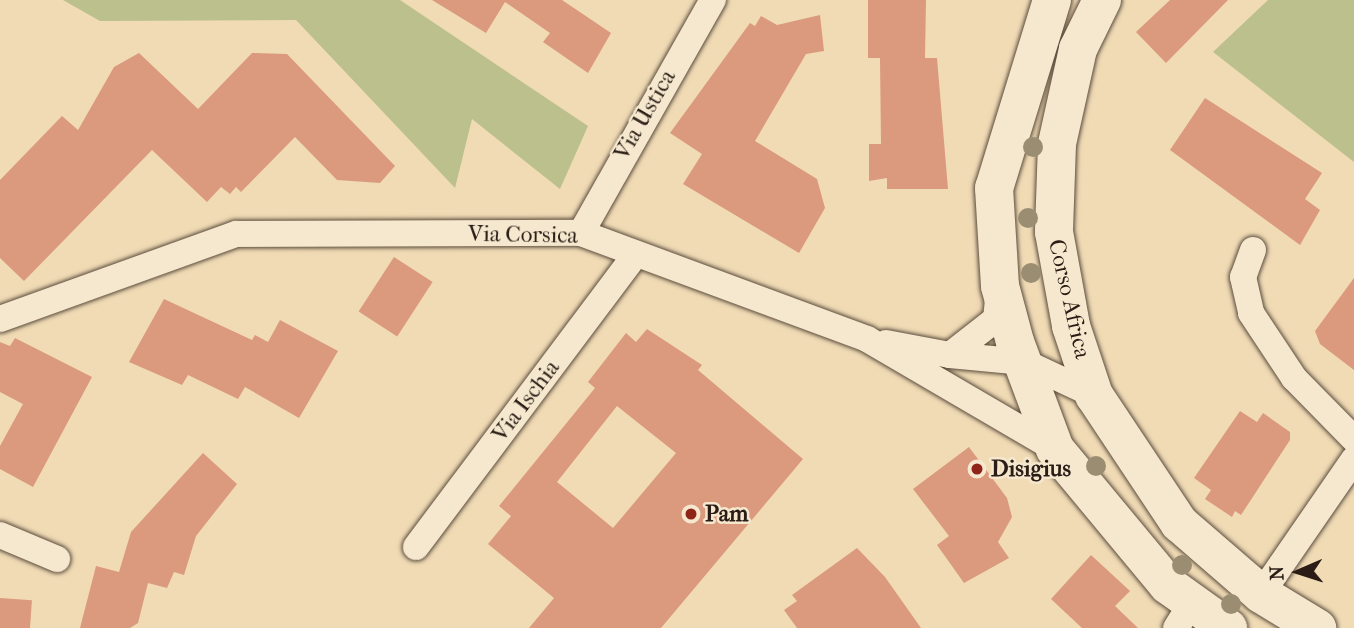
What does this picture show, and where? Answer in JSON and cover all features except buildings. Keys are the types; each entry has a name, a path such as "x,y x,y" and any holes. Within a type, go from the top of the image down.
{"street":[{"path":"950,355 996,319 1000,286 994,188 1052,0"},
{"name":"Corso Africa","path":"1102,0 1078,48 1057,144 1054,232 1071,326 1094,395 1179,523 1261,594 1317,628"},
{"name":"Via Ustica","path":"581,233 708,2"},
{"name":"Via Corsica","path":"0,319 236,234 581,233 867,339 1055,449"},
{"path":"1253,250 1242,277 1251,313 1294,378 1354,439"},
{"name":"Via Ischia","path":"416,547 636,254"},
{"path":"1000,286 1055,449 1168,585 1184,615 1228,628"},
{"name":"Corso Africa","path":"867,339 950,355 1024,362 1094,395"},
{"path":"1261,594 1354,458"},
{"path":"0,535 57,559"}],"green space":[{"path":"63,0 400,0 588,126 560,189 472,119 455,188 296,20 100,21"},
{"path":"1268,0 1354,0 1354,162 1213,52"}],"place":[{"name":"Disigius","path":"977,469"},
{"name":"Pam","path":"691,514"}]}
